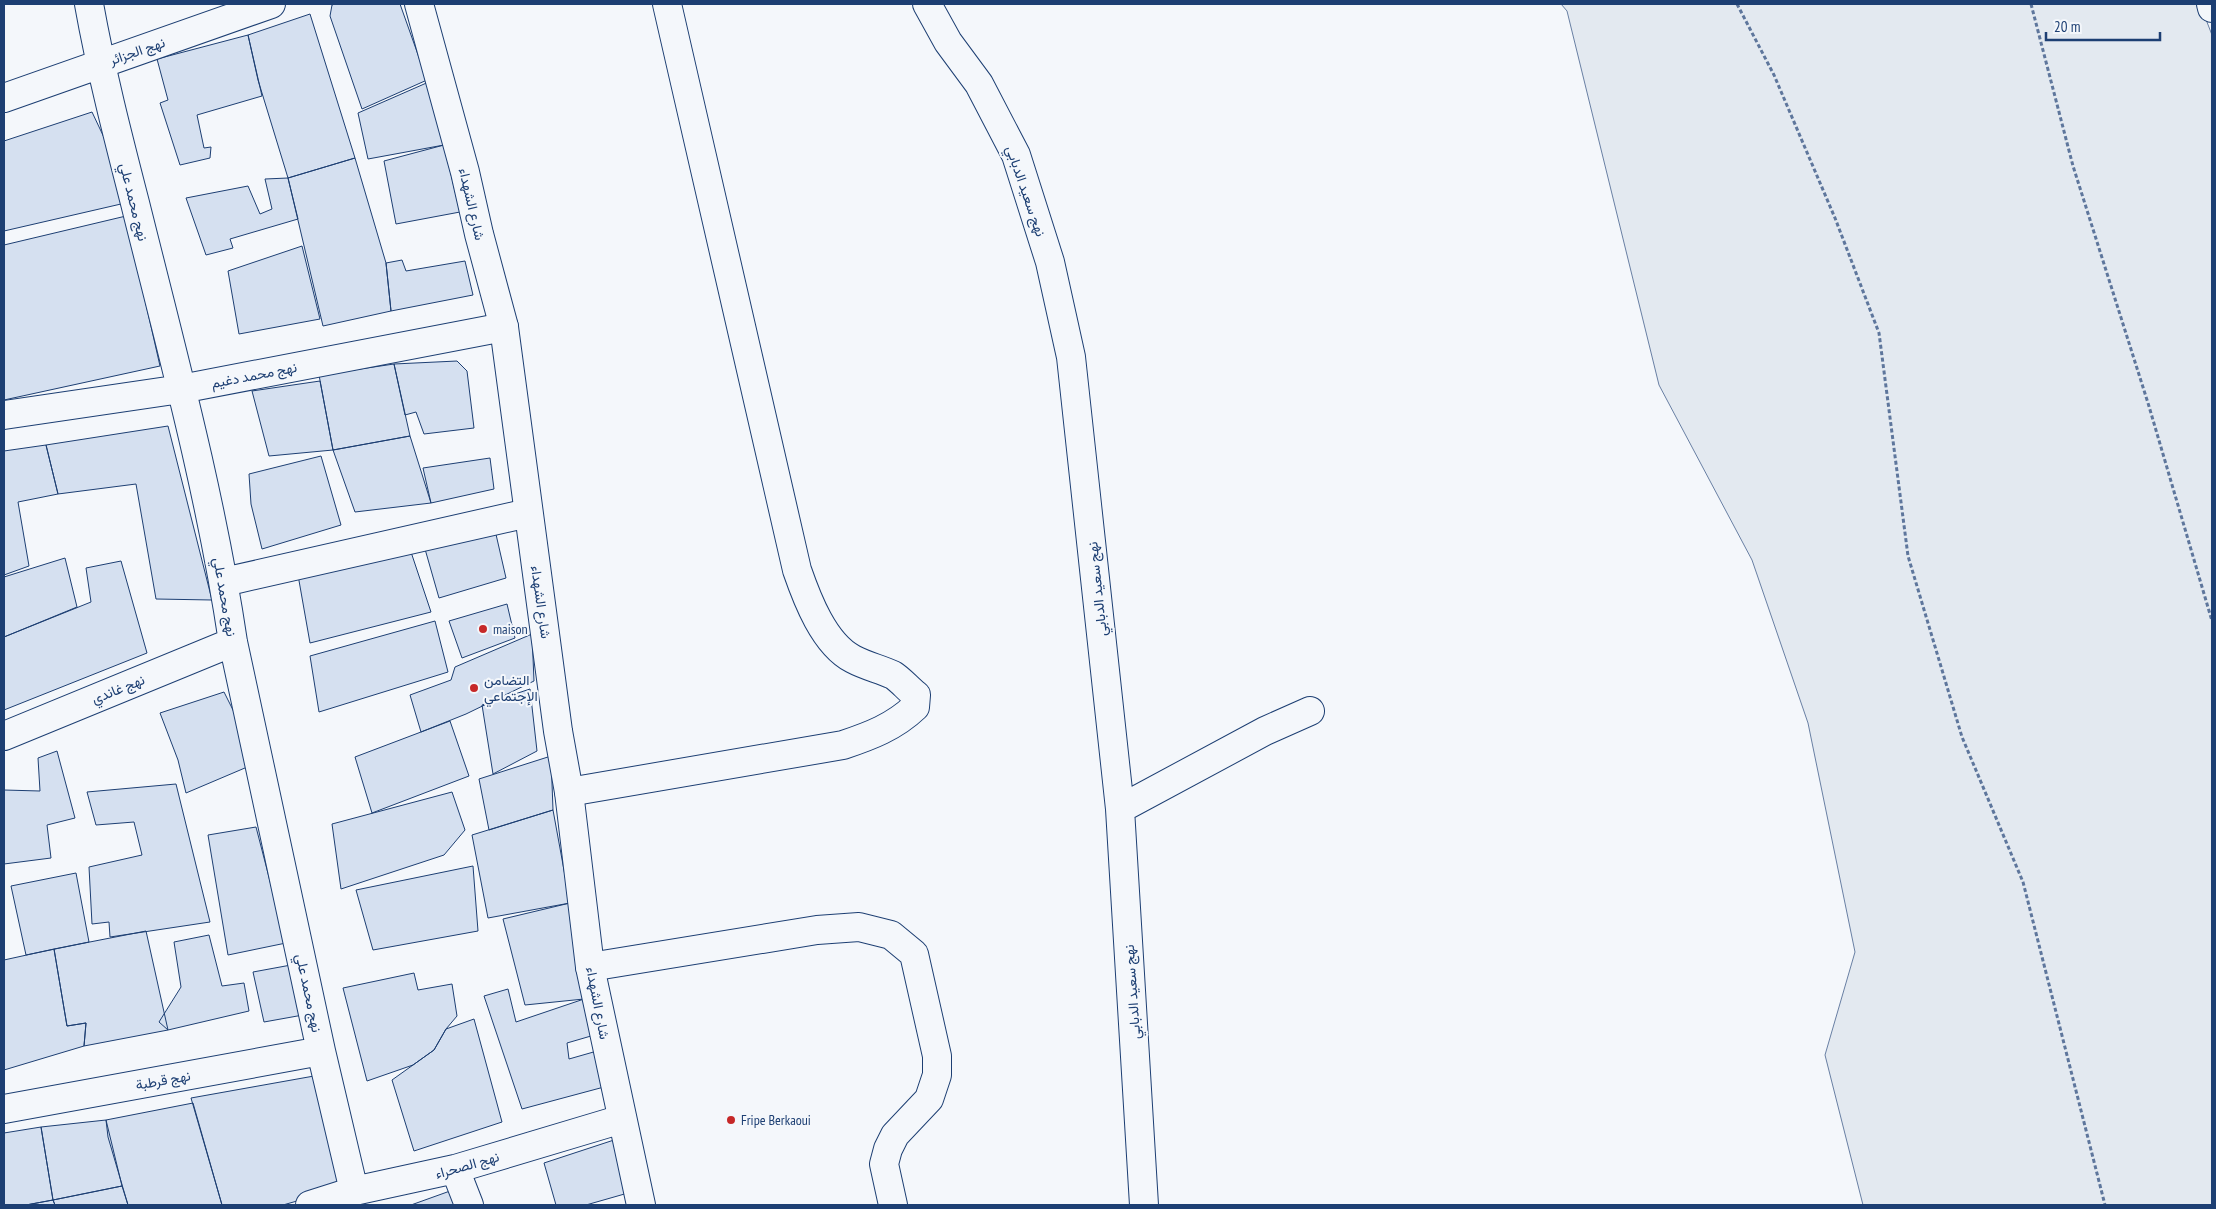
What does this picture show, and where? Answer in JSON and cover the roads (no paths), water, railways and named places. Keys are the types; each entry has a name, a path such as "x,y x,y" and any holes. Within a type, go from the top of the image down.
{"street":[{"name":"نهج محمد علي","path":"90,4 100,64 181,389 224,582 233,642 321,1051 354,1192"},
{"name":"نهج الجزائر","path":"4,98 271,4"},
{"name":"شارع الشهداء","path":"419,4 465,172 479,234 504,327 558,731 570,792 590,967 641,1205"},
{"path":"570,792 843,745 866,738 891,726 915,707 916,696 894,676 852,659 837,646 822,626 799,577 667,4"},
{"name":"نهج سعيد الدبابي","path":"927,4 948,42 979,84 1016,155 1050,262 1072,358 1120,809 1144,1205"},
{"path":"2211,4 2212,8"},
{"name":"نهج محمد دغيم","path":"4,415 181,389 504,327"},
{"path":"224,582 528,513"},
{"name":"نهج غاندي","path":"4,736 233,642"},
{"path":"1120,809 1265,730 1310,711"},
{"path":"590,967 817,930 859,927 891,935 914,954 937,1056 937,1075 929,1098 895,1135 888,1149 884,1164 893,1205"},
{"name":"نهج قرطبة","path":"4,1109 321,1051"},
{"name":"نهج الصحراء","path":"310,1205 354,1192 455,1169 622,1119"},
{"path":"455,1169 469,1205"}],"place":[{"name":"maison","path":"483,629"},
{"name":"التضامن الإجتماعي","path":"474,688"},
{"name":"Fripe Berkaoui","path":"731,1120"}]}
